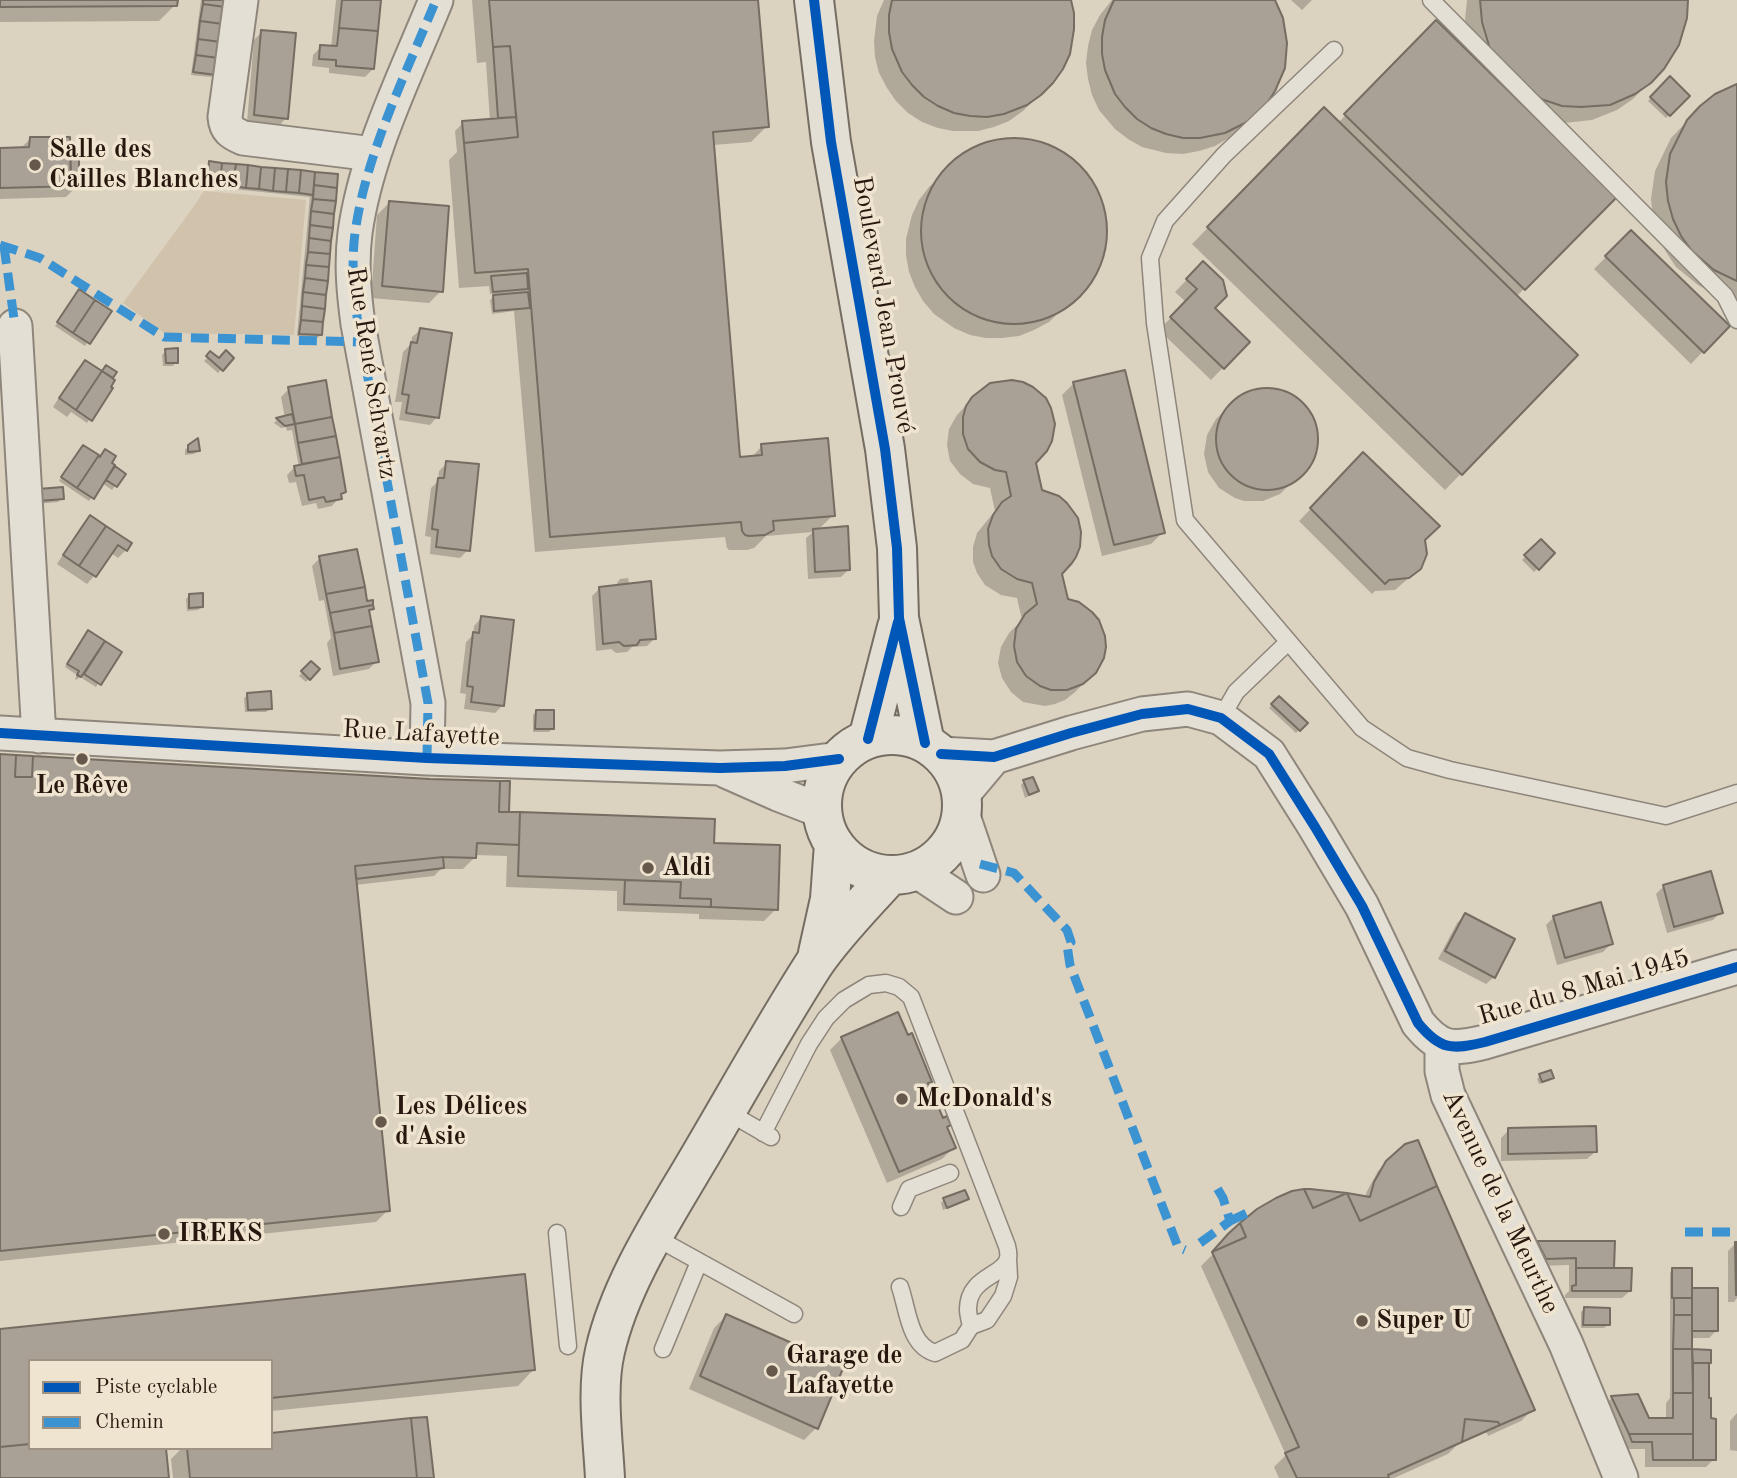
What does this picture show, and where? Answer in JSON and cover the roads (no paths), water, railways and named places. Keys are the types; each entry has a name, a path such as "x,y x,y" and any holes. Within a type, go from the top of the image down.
{"street":[{"path":"242,0 226,125 234,134 243,138 373,154"},
{"name":"Rue René Schvartz","path":"427,758 428,703 353,286 355,235 373,154 436,0"},
{"name":"Boulevard Jean Prouvé","path":"814,0 831,142 885,449 897,548 899,618 933,749"},
{"path":"15,326 39,736"},
{"name":"Boulevard Jean Prouvé","path":"854,749 899,618"},
{"path":"933,749 993,757 1142,714 1188,709 1222,718 1269,754 1362,906 1418,1023 1429,1036 1442,1044"},
{"name":"Rue Lafayette","path":"0,733 427,758 720,768 785,765 854,749"},
{"path":"816,962 830,899 828,827 823,792 829,774 854,749 883,736 897,735 912,738 933,749 951,766 958,779 962,804 983,875"},
{"path":"605,1478 601,1376 605,1349 621,1300 653,1236 816,962 859,909 903,873 934,862 948,848 957,832 962,804 993,757"},
{"name":"Rue Lafayette","path":"720,768 778,794 828,827"},
{"path":"828,827 849,860 868,871 903,873 956,897"},
{"name":"Rue du 8 Mai 1945","path":"1442,1044 1457,1047 1485,1042 1737,967"},
{"name":"Avenue de la Meurthe","path":"1442,1044 1442,1071 1448,1095 1566,1344 1620,1478"}],"lane":[{"path":"1431,0 1725,296 1737,320"},
{"path":"1334,50 1224,155 1165,222 1150,258 1155,323 1185,520 1362,728 1407,758 1450,770 1666,817 1737,793"},
{"path":"1222,718 1236,692 1288,642"},
{"path":"726,1111 767,1135 809,1044 826,1018 844,1000 869,985 886,983 899,987 911,997 1007,1246 1009,1277 1003,1296 986,1320 971,1326 962,1340 935,1353 927,1350 918,1341 910,1326 900,1287"},
{"path":"901,1207 909,1189 950,1173"},
{"path":"557,1233 568,1346"},
{"path":"653,1236 794,1314"},
{"path":"971,1326 968,1308 977,1284 1004,1266 1008,1259"},
{"path":"663,1349 699,1262"}],"place":[{"name":"Salle des Cailles Blanches","path":"35,165"},
{"name":"Le Rêve","path":"82,759"},
{"name":"Aldi","path":"648,868"},
{"name":"McDonald's","path":"902,1099"},
{"name":"Les Délices d'Asie","path":"381,1122"},
{"name":"IREKS","path":"164,1234"},
{"name":"Super U","path":"1362,1321"},
{"name":"Garage de Lafayette","path":"772,1371"}]}
